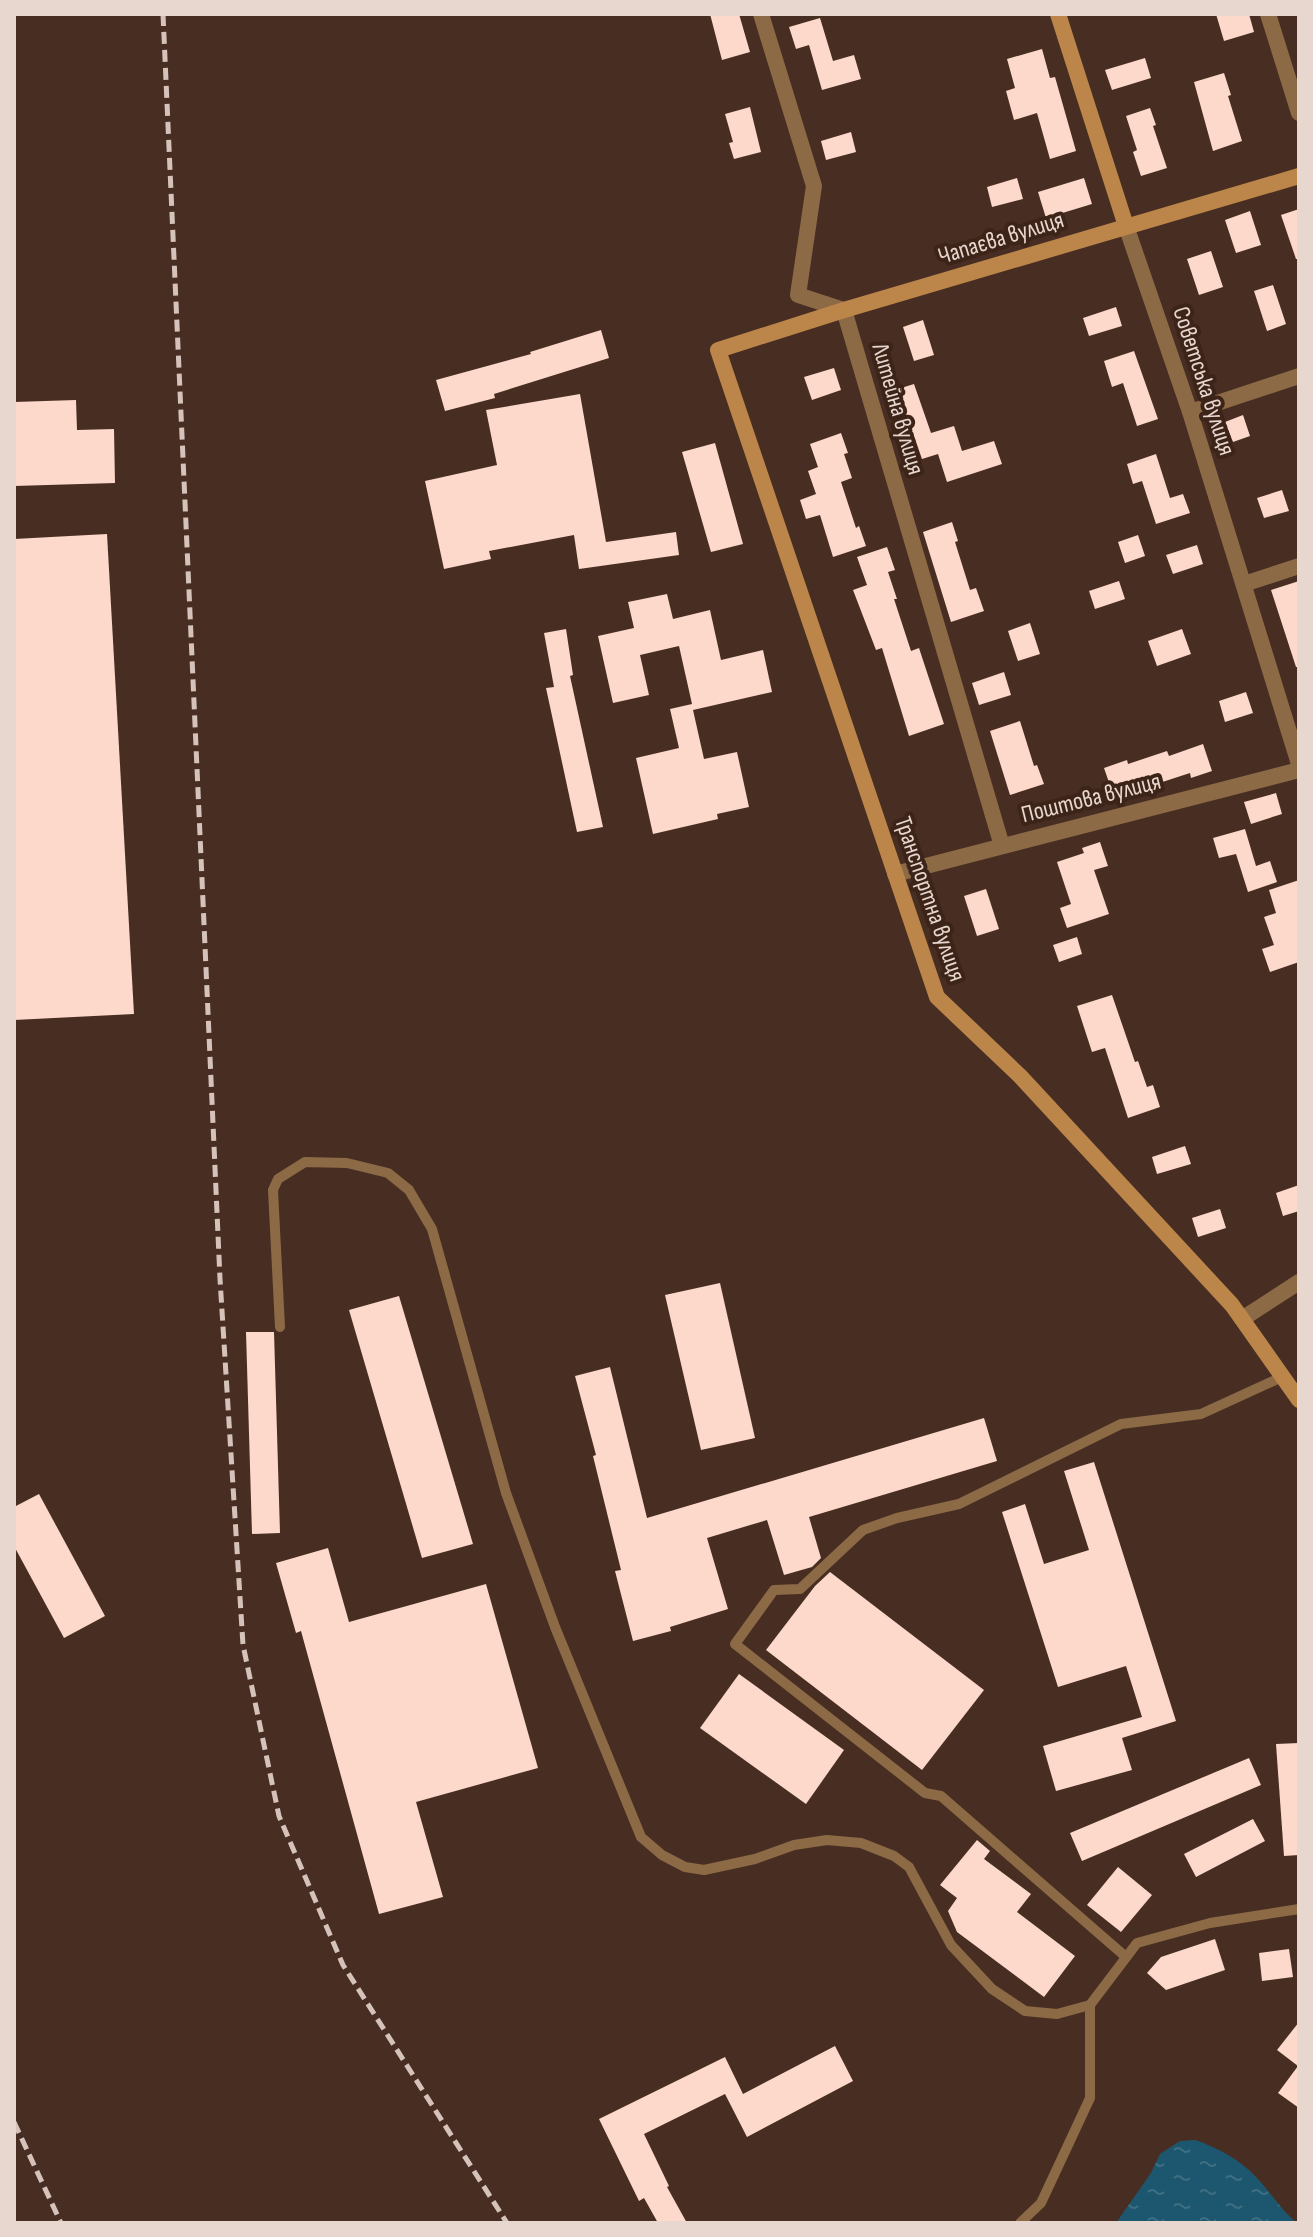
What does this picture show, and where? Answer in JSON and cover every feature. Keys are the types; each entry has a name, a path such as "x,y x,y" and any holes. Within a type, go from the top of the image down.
{"street":[{"path":"761,14 814,186 798,295 844,310"},
{"name":"Советська вулиця","path":"1058,14 1190,412 1299,767"},
{"path":"1268,14 1299,113"},
{"name":"Чапаєва вулиця","path":"718,350 1299,176"},
{"name":"Литейна вулиця","path":"844,310 1002,846"},
{"name":"Транспортна вулиця","path":"718,350 937,997 1020,1076 1232,1305 1299,1400"},
{"path":"1190,412 1299,376"},
{"path":"1244,584 1299,566"},
{"name":"Поштова вулиця","path":"895,874 1299,767"},
{"path":"1242,1319 1299,1282"}],"lane":[{"path":"280,1327 273,1190 278,1179 305,1162 347,1163 388,1173 409,1190 432,1229 506,1493 555,1627 641,1837 662,1855 685,1867 704,1870 755,1859 794,1845 827,1840 861,1843 894,1856 909,1867 951,1945 992,1989 1025,2011 1057,2014 1090,2005"},
{"path":"1126,1957 941,1796 925,1793 735,1644 774,1590 800,1589 863,1530 897,1518 959,1504 1121,1424 1201,1414 1282,1377"},
{"path":"1020,2223 1041,2203 1090,2098 1090,2005 1137,1943 1210,1923 1299,1909"}],"water":[{"path":"1195,2140 1242,2164 1297,2223 1116,2223 1151,2173 1160,2154 1180,2141"}],"building":[{"path":"710,14 739,14 750,52 722,60"},
{"path":"1216,14 1249,14 1254,32 1224,41"},
{"path":"820,18 833,61 854,55 861,79 822,90 809,45 796,49 789,27"},
{"path":"1042,49 1050,78 1055,77 1076,151 1050,159 1037,113 1014,120 1006,91 1015,88 1007,59"},
{"path":"1145,58 1151,78 1112,90 1105,70"},
{"path":"1224,73 1242,141 1213,151 1194,82"},
{"path":"750,107 761,152 734,159 725,114"},
{"path":"1150,108 1167,168 1141,176 1133,152 1137,150 1126,116"},
{"path":"851,132 856,152 826,160 821,141"},
{"path":"1017,178 1023,199 992,207 987,187"},
{"path":"1084,178 1092,204 1046,218 1038,192"},
{"path":"1299,209 1299,259 1296,259 1281,215"},
{"path":"1250,211 1261,245 1236,253 1225,220"},
{"path":"1211,251 1223,287 1199,295 1187,259"},
{"path":"1273,285 1286,324 1267,331 1254,291"},
{"path":"1116,307 1122,326 1089,336 1083,318"},
{"path":"923,320 934,355 914,361 903,327"},
{"path":"601,330 609,358 494,394 495,398 445,411 436,380 531,354"},
{"path":"1134,351 1158,419 1137,426 1123,383 1112,387 1104,361"},
{"path":"834,368 841,390 812,400 804,377"},
{"path":"914,384 931,433 954,426 962,451 994,441 1002,464 947,482 938,454 922,459 914,436 901,440 885,393"},
{"path":"580,394 606,542 676,532 679,555 579,569 574,535 489,551 491,559 444,569 425,481 497,465 486,410"},
{"path":"76,400 77,430 114,429 115,483 14,486 14,402"},
{"path":"1243,415 1250,436 1233,442 1225,422"},
{"path":"841,433 852,478 841,482 856,528 859,526 866,546 833,557 820,515 806,519 800,500 816,494 808,471 818,467 810,444"},
{"path":"715,443 743,544 711,552 682,452"},
{"path":"1156,454 1170,498 1183,494 1190,513 1156,524 1142,481 1133,484 1127,464"},
{"path":"1282,490 1289,511 1264,518 1257,498"},
{"path":"952,522 970,590 976,588 984,611 951,622 923,532"},
{"path":"107,534 134,1014 14,1020 14,539"},
{"path":"1138,535 1145,556 1125,563 1118,542"},
{"path":"1197,545 1203,564 1173,574 1166,555"},
{"path":"887,547 895,570 888,572 897,599 894,599 911,651 919,648 944,724 909,736 882,648 876,650 853,590 867,585 857,557"},
{"path":"1119,581 1125,599 1095,609 1089,591"},
{"path":"1299,581 1299,667 1296,667 1271,590"},
{"path":"667,594 673,619 710,610 721,660 763,650 772,692 693,710 704,759 737,752 749,807 717,814 718,819 653,834 636,758 679,748 670,709 692,704 679,646 640,655 649,695 613,703 598,636 634,628 628,602"},
{"path":"1030,623 1040,654 1018,661 1008,631"},
{"path":"566,629 573,675 570,676 603,827 577,832 546,688 554,687 544,633"},
{"path":"1182,629 1191,654 1157,666 1148,641"},
{"path":"1004,672 1011,695 979,705 972,683"},
{"path":"1246,692 1253,713 1225,722 1219,701"},
{"path":"1020,721 1034,766 1037,765 1044,784 1010,795 990,731"},
{"path":"1203,744 1212,771 1191,778 1190,773 1113,794 1104,768 1167,751 1169,756"},
{"path":"1276,793 1282,814 1251,824 1244,802"},
{"path":"1245,829 1256,866 1270,861 1277,882 1248,892 1236,854 1219,858 1213,838"},
{"path":"1100,842 1108,866 1094,870 1109,914 1067,928 1060,908 1071,904 1057,862 1084,853 1082,848"},
{"path":"1299,880 1299,962 1270,972 1262,949 1274,945 1264,917 1276,913 1269,890"},
{"path":"986,889 999,929 977,936 964,896"},
{"path":"1077,937 1082,954 1059,962 1053,945"},
{"path":"1112,995 1135,1062 1138,1061 1147,1087 1153,1085 1160,1107 1128,1118 1105,1048 1092,1052 1077,1006"},
{"path":"1185,1146 1191,1164 1157,1174 1152,1157"},
{"path":"1299,1185 1299,1211 1283,1216 1276,1193"},
{"path":"1220,1209 1226,1228 1198,1237 1192,1218"},
{"path":"720,1283 755,1438 701,1450 665,1295"},
{"path":"399,1296 473,1544 422,1558 349,1310"},
{"path":"246,1332 274,1332 280,1533 252,1534"},
{"path":"610,1367 647,1518 984,1418 997,1461 809,1517 821,1558 812,1567 784,1575 767,1520 707,1538 728,1609 670,1627 671,1631 633,1641 615,1571 621,1570 593,1456 596,1455 575,1376"},
{"path":"1094,1462 1176,1721 1122,1738 1132,1770 1056,1791 1043,1746 1142,1717 1126,1666 1058,1687 1002,1512 1025,1504 1044,1564 1089,1550 1064,1471"},
{"path":"39,1494 105,1616 64,1638 14,1546 14,1507"},
{"path":"328,1548 349,1622 486,1584 538,1768 416,1802 443,1897 379,1914 301,1631 296,1633 276,1563"},
{"path":"830,1572 984,1690 922,1770 766,1650 815,1586"},
{"path":"739,1674 844,1750 806,1804 700,1728"},
{"path":"1299,1743 1299,1855 1284,1856 1276,1744"},
{"path":"1249,1758 1261,1785 1082,1861 1070,1833"},
{"path":"1253,1819 1265,1841 1196,1877 1184,1854"},
{"path":"977,1840 990,1851 984,1859 1031,1894 1017,1912 1075,1956 1044,1997 957,1932 948,1911 957,1898 940,1885"},
{"path":"1118,1867 1152,1895 1121,1932 1087,1905"},
{"path":"1215,1939 1225,1970 1166,1990 1147,1973 1161,1957"},
{"path":"1289,1949 1293,1977 1262,1981 1259,1953"},
{"path":"1299,2022 1299,2108 1278,2093 1298,2066 1277,2050"},
{"path":"835,2046 853,2081 747,2137 725,2094 644,2134 687,2223 658,2223 644,2198 639,2201 599,2119 725,2057 743,2094"}],"railway":[{"path":"163,14 220,1279 243,1645 279,1816 343,1965 507,2223"},
{"path":"14,2122 61,2223"}]}
